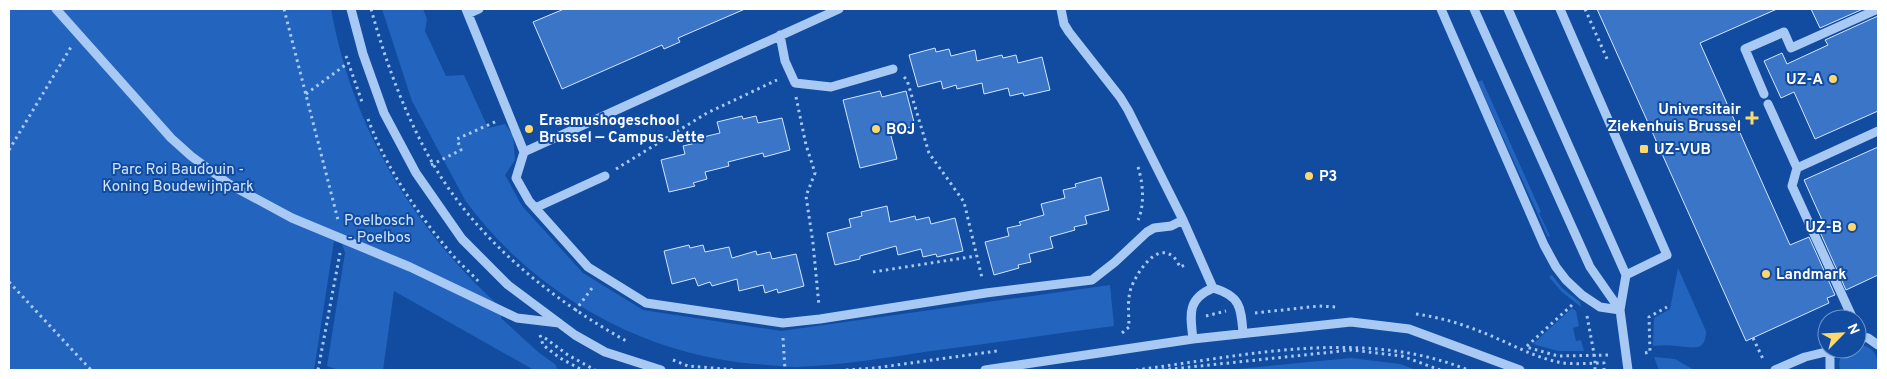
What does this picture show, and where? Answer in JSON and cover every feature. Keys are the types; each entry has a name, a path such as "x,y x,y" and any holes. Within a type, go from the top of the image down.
{"street":[{"path":"56,9 148,113 191,156 229,184 292,218 410,267 517,318 559,323"},
{"path":"350,9 363,54 384,113 416,173 462,239 508,285 575,335 605,352 661,370"},
{"path":"479,9 467,11 524,152 516,178 529,202 588,267 646,303 783,322 820,319 986,293 1092,280 1115,262 1146,232 1154,228 1171,226 1183,220"},
{"path":"524,152 839,9"},
{"path":"1061,9 1064,24 1069,32 1128,110 1183,220 1213,288 1232,295 1238,303 1241,309 1243,333"},
{"path":"1441,9 1544,245 1556,267 1566,280 1600,307 1620,310"},
{"path":"1474,9 1590,267 1620,310"},
{"path":"1508,9 1626,275 1620,310 1628,370"},
{"path":"1560,9 1667,256 1626,275"},
{"path":"1764,94 1745,49 1784,32 1791,48 1878,9"},
{"path":"780,35 784,61 795,83 831,87 893,69"},
{"path":"1768,104 1797,168 1792,186 1848,309"},
{"path":"1797,168 1878,131"},
{"path":"535,208 605,176"},
{"path":"1193,339 1192,304 1198,296 1213,288"},
{"path":"985,370 1193,339 1351,322 1409,329 1520,370"},
{"path":"1775,370 1817,354"}],"path":[{"path":"284,9 342,238 318,370"},
{"path":"371,9 382,48 403,105 433,164 451,191 479,226 521,269 575,310 630,344"},
{"path":"1585,9 1608,61"},
{"path":"9,150 68,54 77,33"},
{"path":"306,94 363,54"},
{"path":"893,69 907,80 930,153 964,202 986,293"},
{"path":"605,176 707,113 791,73"},
{"path":"795,83 796,98 806,145 815,173 806,196 814,243 820,319"},
{"path":"416,173 461,150 457,139 509,116"},
{"path":"1135,225 1140,218 1142,198 1141,177 1136,162"},
{"path":"873,272 976,256"},
{"path":"559,323 575,310 601,275"},
{"path":"9,282 91,370"},
{"path":"1576,308 1572,305 1526,347 1558,356 1614,355"},
{"path":"1645,352 1650,352 1649,317 1666,307"},
{"path":"1198,318 1233,310"},
{"path":"1586,313 1595,370"},
{"path":"542,322 540,334 543,346 582,370"},
{"path":"783,322 785,370"},
{"path":"1753,338 1765,363"},
{"path":"1136,370 1245,355 1325,347 1350,347 1402,352 1453,364 1468,370"},
{"path":"1162,370 1351,350 1402,356 1440,370"},
{"path":"672,359 688,366 736,370"}],"green space":[{"name":"Parc Roi Baudouin - Koning Boudewijnpark","path":"9,9 331,9 341,52 354,94 370,133 390,171 413,208 467,275 499,306 504,308 501,318 538,352 556,365 557,370 534,370 394,291 383,370 338,370 327,366 345,253 342,244 334,241 314,370 9,370"},
{"path":"382,9 423,9 427,19 425,31 446,76 464,75 488,128 505,124 513,135 515,160 505,175 522,206 583,273 643,310 781,331 1110,285 1114,326 864,361 796,367 712,358 671,347 631,332 592,313 556,290 523,263 492,233 465,200 412,101"},
{"path":"1482,80 1541,212 1539,213 1550,236 1548,237 1478,82"},
{"path":"1678,268 1706,331 1704,343 1697,347 1653,346 1654,318 1670,309"},
{"path":"1552,275 1562,288 1580,302 1581,307 1562,292 1549,277"},
{"path":"1572,308 1576,311 1579,326 1573,328 1576,341 1581,340 1584,351 1558,351 1533,344"},
{"path":"1867,347 1876,356 1878,370 1840,370 1840,359 1867,359"},
{"path":"1654,357 1675,359 1694,370 1659,370"},
{"path":"1351,358 1400,364 1416,370 1227,370"}],"building":[{"path":"564,9 745,9 678,38 680,42 664,49 662,45 562,89 533,22"},
{"path":"1597,9 1777,9 1700,43 1790,245 1809,237 1835,295 1827,298 1829,303 1746,341"},
{"path":"1811,9 1863,9 1820,28"},
{"name":"UZ-A","path":"1878,16 1878,111 1815,139 1794,92 1781,98 1764,61 1782,53 1787,64 1828,45 1825,40"},
{"path":"935,48 936,52 949,49 951,56 975,50 977,61 1002,55 1003,58 1016,55 1018,63 1042,57 1050,90 1024,96 1023,93 1010,96 1008,88 984,94 982,83 957,89 956,85 943,89 941,81 918,87 909,55"},
{"name":"BOJ","path":"880,91 882,97 906,91 915,126 890,132 897,159 860,168 843,100"},
{"path":"742,116 743,119 756,116 758,123 782,118 790,150 764,157 763,153 728,162 729,166 705,172 707,179 693,183 695,186 669,192 661,160 685,154 683,146 696,143 695,139 720,133 717,122"},
{"name":"UZ-B","path":"1878,147 1878,275 1846,290 1820,232 1826,229 1804,180"},
{"path":"1101,177 1109,210 1085,216 1087,224 1074,227 1075,230 1050,237 1053,248 1029,254 1031,262 1018,265 1019,268 994,275 985,242 1009,236 1007,228 1021,225 1019,222 1044,215 1041,204 1065,198 1063,190 1076,187 1075,184"},
{"path":"887,206 890,222 915,216 916,220 929,217 931,224 955,218 963,251 937,257 936,254 923,257 921,249 898,255 896,246 860,256 860,259 835,265 827,233 851,227 849,219 862,216 861,212"},
{"path":"689,245 690,248 703,245 705,252 729,247 732,258 756,251 757,255 770,252 772,259 796,254 804,286 778,293 777,289 765,293 763,285 739,291 737,279 712,286 710,282 698,286 695,278 672,284 664,251"}],"place":[{"name":"UZ-A","path":"1833,79"},
{"name":"Universitair Ziekenhuis Brussel","path":"1752,118"},
{"name":"Erasmushogeschool Brussel — Campus Jette","path":"529,129"},
{"name":"BOJ","path":"876,129"},
{"name":"UZ-VUB","path":"1644,149"},
{"name":"P3","path":"1309,176"},
{"name":"UZ-B","path":"1852,227"},
{"name":"Landmark","path":"1766,274"}],"park label":[{"name":"Poelbosch - Poelbos","path":"379,228"}]}
